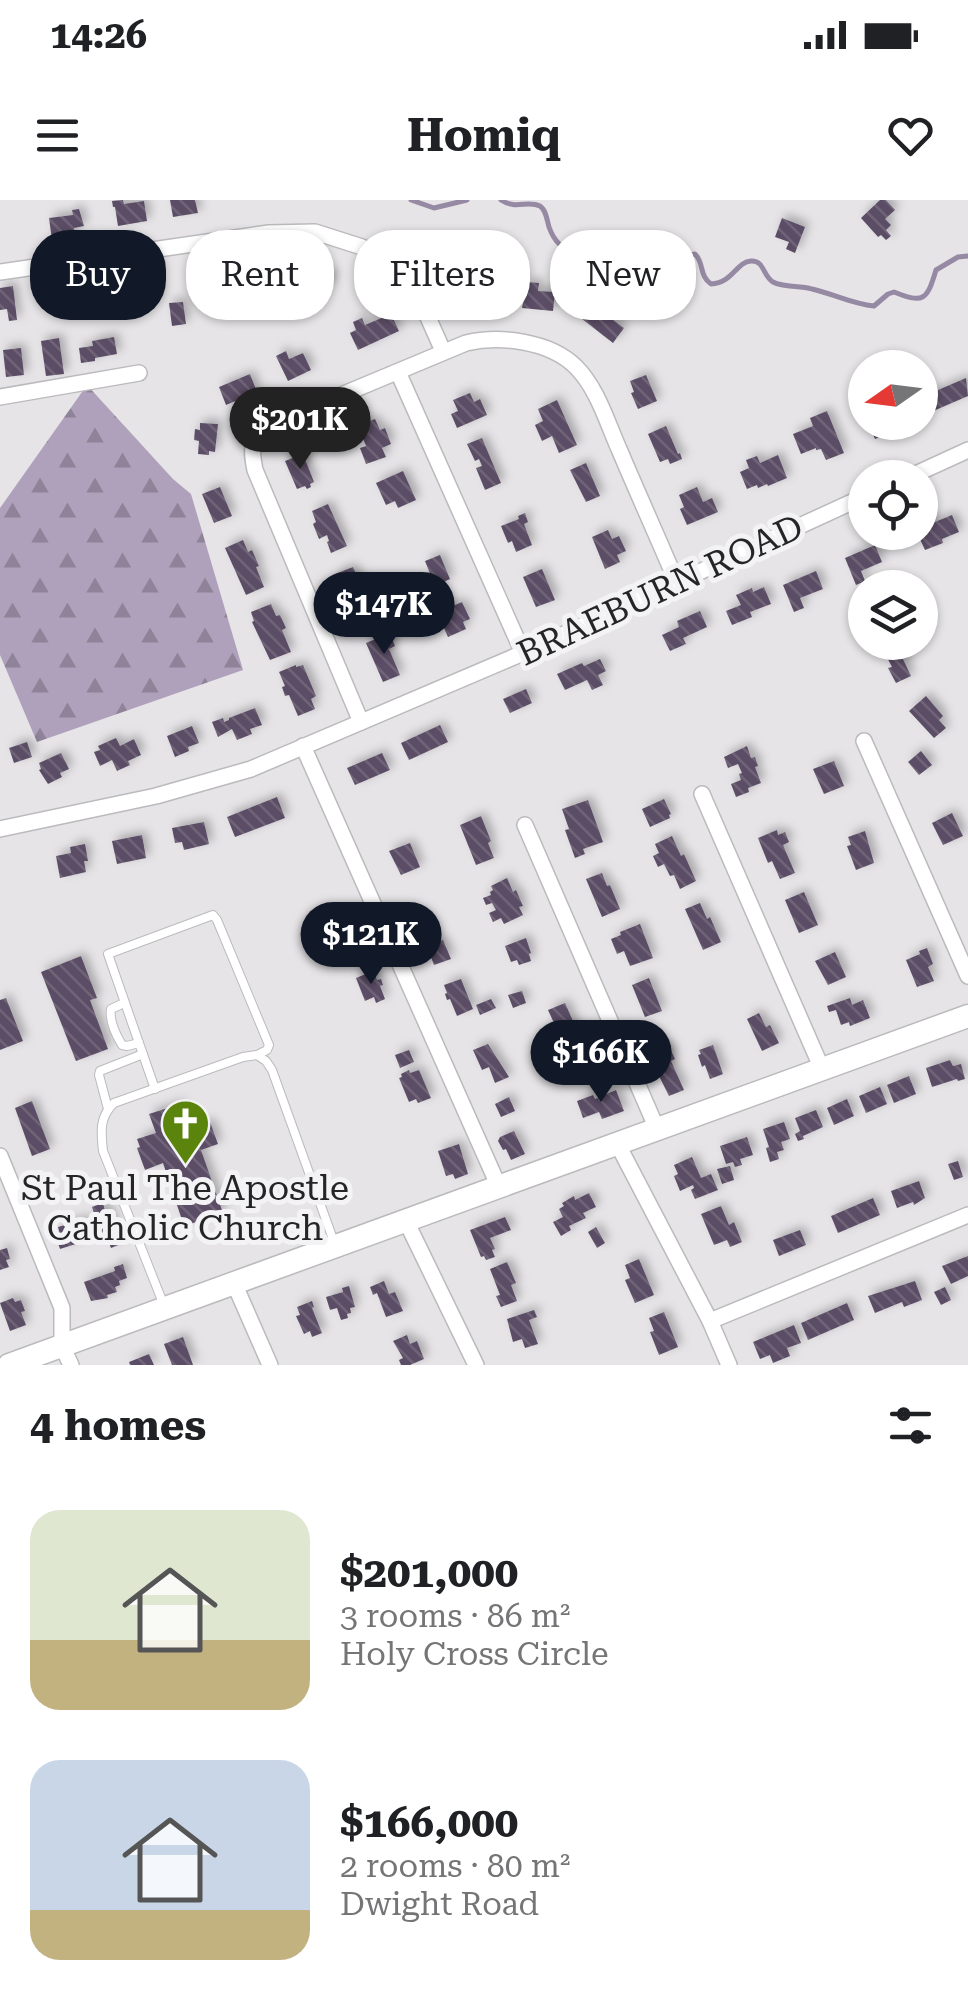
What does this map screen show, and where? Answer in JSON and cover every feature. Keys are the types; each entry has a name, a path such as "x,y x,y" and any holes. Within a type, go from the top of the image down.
{"main road":[{"path":"8,1365 66,1356 164,1308 968,1016"}],"street":[{"path":"0,272 268,233 315,232 362,247 400,271 415,288 443,351"},
{"path":"361,722 254,470 252,450 256,438 272,424 443,351 478,340 552,351 576,366 595,395 677,583"},
{"path":"398,372 523,653"},
{"path":"0,396 139,373"},
{"path":"938,464 968,450"},
{"name":"BRAEBURN ROAD","path":"0,828 206,784 251,769 523,653 848,504"},
{"path":"864,741 968,976"},
{"path":"303,746 499,1187"},
{"path":"702,794 822,1068"},
{"path":"524,825 657,1128"},
{"path":"617,1143 729,1365"},
{"path":"0,1156 62,1308 66,1356"},
{"path":"710,1321 968,1215"},
{"path":"406,1221 476,1365"},
{"path":"234,1283 270,1365"}],"lane":[{"path":"155,1088 108,954 213,915 267,1050 114,1103 102,1119 103,1150 164,1308"},
{"path":"124,1003 111,1010 117,1036 122,1045 139,1043"},
{"path":"108,1108 100,1072 143,1054"},
{"path":"257,1055 272,1070 336,1246"}],"green space":[{"path":"87,385 191,494 243,670 37,742 0,655 0,508"}],"building":[{"path":"123,200 124,204 144,201 147,221 118,226 112,201"},
{"path":"170,200 195,200 198,213 173,217"},
{"path":"880,200 886,200 895,210 885,219 891,225 886,230 891,236 886,240 878,237 861,218"},
{"path":"79,209 84,226 51,230 49,218 73,215 72,210"},
{"path":"782,218 805,227 795,253 786,249 789,242 775,237"},
{"path":"530,282 539,283 538,291 550,292 550,311 530,309"},
{"path":"13,286 17,320 9,321 7,309 0,310 0,288"},
{"path":"183,302 186,324 172,326 169,303"},
{"path":"363,320 365,325 394,320 399,331 358,350 350,333 356,330 353,322"},
{"path":"583,320 613,320 624,328 613,343"},
{"path":"114,337 117,354 81,363 79,348"},
{"path":"59,338 64,374 46,376 41,341"},
{"path":"21,348 24,375 6,377 3,350"},
{"path":"286,351 289,359 303,353 311,370 288,381 276,356"},
{"path":"250,374 257,392 246,400 245,397 226,405 219,387"},
{"path":"646,375 657,401 638,409 630,381"},
{"path":"966,378 968,396 938,409 938,390"},
{"path":"470,393 474,402 480,399 487,415 457,428 451,414 458,411 453,400"},
{"path":"557,400 577,445 559,453 552,436 542,441 535,425 543,421 538,409"},
{"path":"827,411 844,453 826,460 821,449 801,454 793,434 813,426 810,418"},
{"path":"375,419 380,430 385,428 391,444 382,448 386,457 366,464 360,448 366,446 358,426"},
{"path":"200,423 218,424 215,452 209,451 209,455 198,454 199,441 194,440"},
{"path":"666,426 682,459 670,464 668,459 660,462 648,434"},
{"path":"482,438 501,483 485,490 476,468 482,466 467,444"},
{"path":"303,454 314,482 307,489 297,489 285,461"},
{"path":"778,455 787,478 747,489 740,472 749,468 746,460 757,456 760,463"},
{"path":"586,463 600,496 586,502 570,470"},
{"path":"403,471 416,500 398,508 395,501 386,505 376,483"},
{"path":"220,487 232,516 214,523 202,494"},
{"path":"697,487 703,502 712,498 718,512 687,525 679,495"},
{"path":"328,504 347,546 331,553 327,535 319,539 312,511"},
{"path":"525,513 528,522 524,524 532,545 516,552 501,526"},
{"path":"952,515 959,532 938,545 938,521"},
{"path":"608,530 612,539 619,536 626,551 617,555 620,562 605,569 592,537"},
{"path":"243,540 248,552 252,550 264,587 246,595 225,548"},
{"path":"863,550 877,550 882,562 863,570 850,570 845,558"},
{"path":"440,555 450,579 435,586 425,561"},
{"path":"353,567 366,595 362,597 365,604 372,611 358,617 354,600 347,603 335,574"},
{"path":"542,569 555,600 536,607 523,577"},
{"path":"816,571 823,589 800,598 804,608 794,612 783,585"},
{"path":"764,587 771,604 732,625 726,611 741,605 736,595"},
{"path":"462,602 470,619 463,622 466,629 448,637 437,613"},
{"path":"271,604 286,628 282,630 291,652 270,660 251,612"},
{"path":"700,611 707,627 683,638 686,644 670,651 662,635 679,627 677,621"},
{"path":"390,633 395,646 389,649 400,675 383,682 366,643"},
{"path":"600,659 606,671 598,675 603,685 592,690 587,680 565,690 557,674"},
{"path":"888,660 903,660 911,676 896,683 888,668 892,667"},
{"path":"303,665 316,696 311,699 315,709 298,716 289,695 285,696 279,672"},
{"path":"526,689 532,703 510,713 503,699"},
{"path":"926,696 943,716 939,720 946,728 934,738 909,711"},
{"path":"255,708 262,725 250,729 252,734 237,740 232,729 218,737 212,722 223,718 224,722"},
{"path":"440,725 448,742 409,760 401,743"},
{"path":"192,726 199,743 175,757 167,736"},
{"path":"116,738 120,746 134,739 141,755 117,771 112,760 100,766 94,752"},
{"path":"27,742 32,757 14,763 9,748"},
{"path":"747,746 751,758 755,757 761,783 736,797 731,784 741,780 742,773 738,764 728,768 724,757"},
{"path":"921,751 932,765 919,775 908,762"},
{"path":"61,753 69,769 48,784 39,763"},
{"path":"382,753 390,770 355,785 347,768"},
{"path":"834,761 844,786 824,794 813,769"},
{"path":"277,797 285,818 235,837 227,817"},
{"path":"664,799 670,818 650,827 642,809"},
{"path":"588,800 603,842 583,849 585,854 575,858 562,809"},
{"path":"952,813 963,836 943,845 932,823"},
{"path":"481,816 494,858 476,865 460,825"},
{"path":"204,822 209,844 184,850 182,842 175,843 172,828"},
{"path":"777,830 778,835 785,832 789,842 783,845 795,873 780,879 772,861 768,863 758,838"},
{"path":"865,831 874,863 856,870 847,846 851,845 848,837"},
{"path":"142,835 146,858 117,864 112,841"},
{"path":"672,836 696,881 680,889 674,875 670,876 664,864 658,867 653,856 659,853 655,844"},
{"path":"410,843 420,867 401,875 389,851"},
{"path":"85,844 86,872 60,878 56,856"},
{"path":"602,873 620,909 602,917 586,879"},
{"path":"507,878 523,906 519,907 523,915 504,924 501,918 493,922 489,913 496,910 492,903 486,905 483,898 491,895 491,886"},
{"path":"804,892 818,925 799,933 785,900"},
{"path":"700,903 721,942 703,950 685,909"},
{"path":"640,924 653,958 630,966 624,951 617,954 611,939"},
{"path":"526,938 531,961 519,965 517,960 511,962 505,946"},
{"path":"443,940 451,959 434,965 427,947"},
{"path":"927,948 934,981 917,987 906,960"},
{"path":"835,952 846,977 828,985 815,961"},
{"path":"81,956 97,998 90,1000 108,1049 76,1061 41,972"},
{"path":"373,971 377,980 381,979 385,999 376,1003 374,997 365,1001 356,978"},
{"path":"649,978 662,1011 645,1017 632,985"},
{"path":"461,979 473,1009 457,1016 450,999 447,1000 444,985"},
{"path":"522,991 526,1003 513,1008 508,995"},
{"path":"6,998 23,1041 0,1050 0,1000"},
{"path":"850,998 852,1005 863,1000 870,1018 850,1026 849,1022 841,1025 836,1010 829,1012 827,1006"},
{"path":"491,999 496,1008 480,1015 476,1005"},
{"path":"565,1003 581,1039 565,1047 548,1010"},
{"path":"759,1013 779,1043 762,1051 747,1019"},
{"path":"488,1044 509,1077 495,1083 489,1067 482,1070 473,1050"},
{"path":"669,1045 675,1059 671,1061 684,1090 669,1096 656,1070 661,1068 655,1050"},
{"path":"713,1045 723,1074 710,1079 698,1055 699,1050"},
{"path":"602,1048 608,1062 593,1068 587,1054"},
{"path":"409,1050 414,1062 400,1068 395,1055"},
{"path":"950,1060 953,1066 961,1064 965,1079 932,1087 926,1068"},
{"path":"409,1070 419,1070 431,1098 409,1102 399,1078"},
{"path":"909,1076 916,1094 894,1103 887,1085"},
{"path":"880,1087 887,1104 866,1113 859,1096"},
{"path":"616,1090 624,1111 602,1119 599,1112 583,1118 577,1101"},
{"path":"509,1097 515,1111 501,1117 495,1104"},
{"path":"847,1099 854,1116 834,1125 827,1108"},
{"path":"32,1101 50,1149 32,1156 15,1108"},
{"name":"St Paul The Apostle Catholic Church","path":"180,1104 188,1130 210,1122 218,1144 201,1150 223,1213 184,1226 163,1163 145,1170 137,1148 137,1139 156,1133 149,1114"},
{"path":"816,1110 823,1127 798,1141 795,1134 800,1131 795,1118"},
{"path":"784,1122 790,1139 781,1142 784,1150 777,1152 779,1159 770,1162 763,1129"},
{"path":"514,1131 525,1154 511,1160 498,1141"},
{"path":"747,1137 753,1155 740,1159 742,1165 726,1164 720,1146"},
{"path":"459,1144 468,1174 455,1179 453,1174 446,1176 438,1151"},
{"path":"692,1157 701,1178 711,1174 718,1190 695,1199 693,1185 680,1191 674,1176 678,1174 674,1165"},
{"path":"958,1161 963,1177 954,1180 948,1164"},
{"path":"730,1166 734,1180 722,1184 717,1169"},
{"path":"919,1181 925,1198 897,1208 891,1191"},
{"path":"589,1193 596,1207 583,1213 586,1218 569,1226 571,1230 561,1236 553,1222 563,1217 559,1209 564,1206 562,1203"},
{"path":"873,1198 880,1215 838,1233 831,1216"},
{"path":"103,1203 121,1244 111,1248 107,1238 103,1240 92,1207"},
{"path":"721,1206 729,1225 734,1222 742,1242 730,1247 727,1240 714,1245 701,1214"},
{"path":"505,1217 511,1230 490,1238 495,1257 486,1260 470,1230"},
{"path":"85,1219 89,1229 79,1232 82,1242 60,1249 58,1227"},
{"path":"596,1227 605,1243 597,1248 588,1232"},
{"path":"800,1230 806,1245 779,1256 773,1240"},
{"path":"7,1248 9,1267 0,1270 0,1250"},
{"path":"968,1256 968,1276 951,1284 942,1266"},
{"path":"639,1259 654,1295 635,1303 625,1280 630,1278 625,1265"},
{"path":"507,1262 516,1283 511,1285 517,1301 501,1307 490,1269"},
{"path":"123,1264 127,1278 119,1281 117,1292 91,1301 84,1282 115,1271 114,1267"},
{"path":"384,1281 389,1294 395,1292 403,1311 386,1317 377,1293 373,1295 370,1287"},
{"path":"915,1281 922,1300 904,1307 902,1302 875,1313 868,1296"},
{"path":"349,1286 355,1307 350,1308 348,1318 341,1320 337,1308 330,1310 326,1297"},
{"path":"945,1287 951,1300 941,1305 934,1292"},
{"path":"13,1298 15,1302 21,1300 26,1325 10,1331 0,1303"},
{"path":"312,1301 322,1333 312,1337 310,1331 304,1334 296,1316 300,1315 297,1307"},
{"path":"847,1303 854,1320 808,1340 801,1323"},
{"path":"534,1310 537,1317 529,1320 538,1344 525,1348 522,1339 513,1342 507,1319"},
{"path":"664,1312 678,1347 659,1355 649,1318"},
{"path":"794,1325 801,1343 787,1348 790,1356 773,1363 770,1355 760,1359 753,1342"},
{"path":"407,1335 410,1344 417,1341 424,1359 401,1365 399,1360 403,1358 393,1341"},
{"path":"183,1337 193,1365 172,1365 164,1344"},
{"path":"149,1354 154,1365 130,1365 129,1362"}],"waterway":[{"path":"411,200 434,208 467,200"},
{"path":"501,200 540,206 556,240 573,251 625,239 668,264 695,254 711,284 724,280 746,262 755,261 777,284 874,306 894,292 923,297 936,270 958,257 968,256"}],"place":[{"name":"St Paul The Apostle Catholic Church","path":"185,1166"}]}
